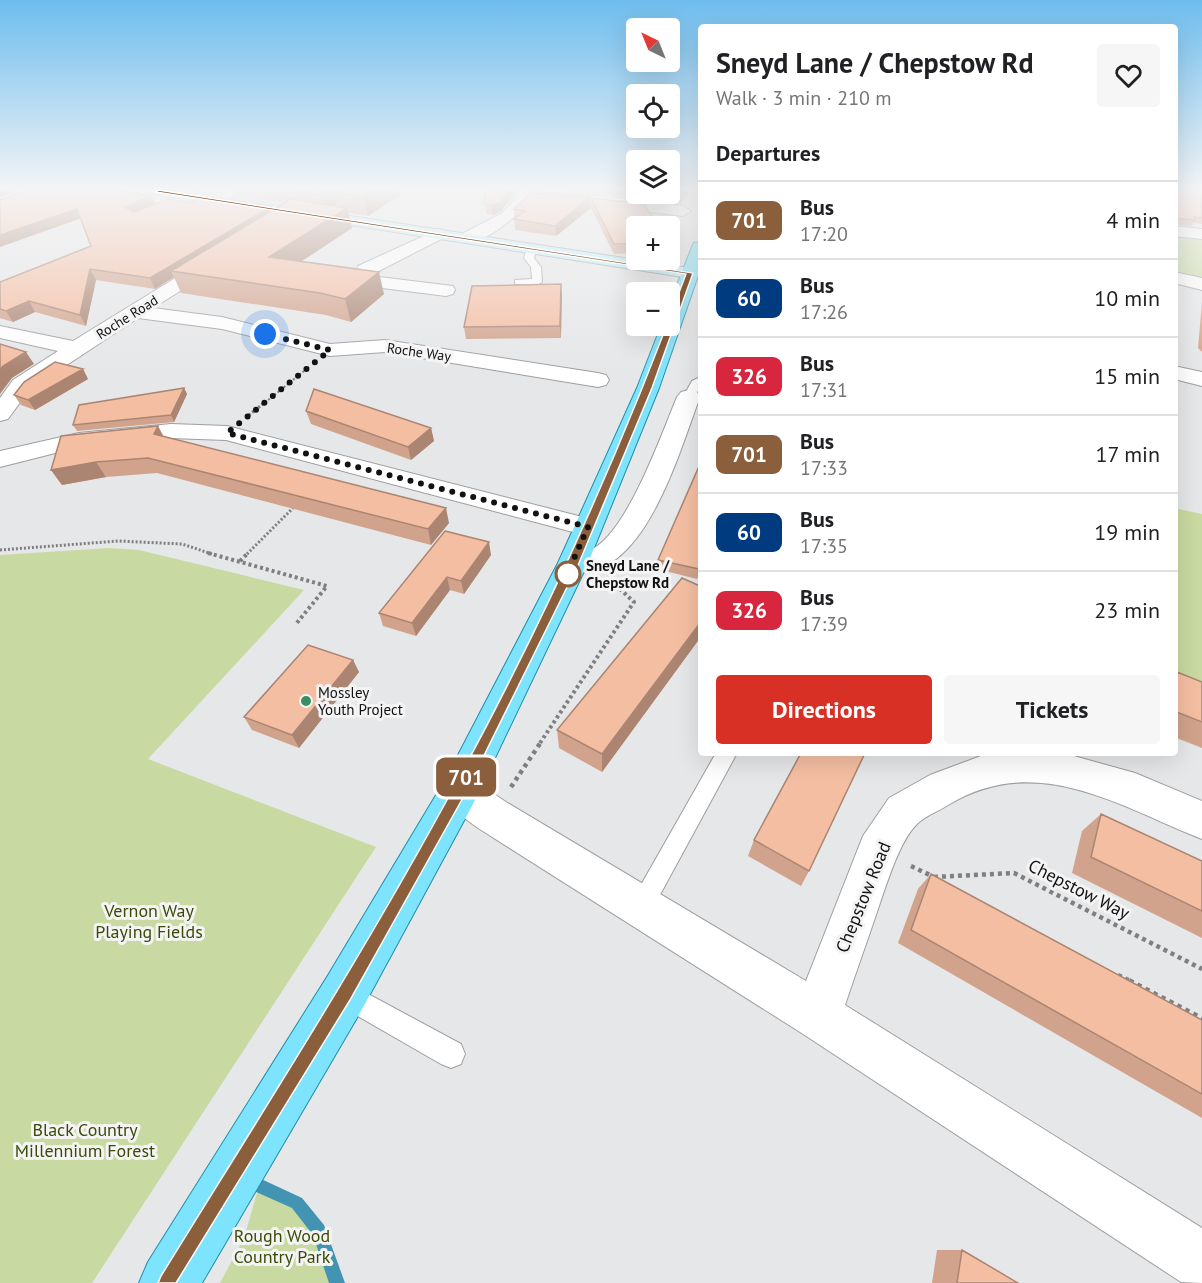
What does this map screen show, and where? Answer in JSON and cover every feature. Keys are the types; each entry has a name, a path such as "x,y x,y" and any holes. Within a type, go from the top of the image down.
{"main road":[{"path":"169,1283 344,994 475,803 588,549 695,260"}],"street":[{"name":"Roche Road","path":"0,414 21,385 75,348 232,251"},
{"path":"404,251 364,270 364,276 374,282 446,290"},
{"path":"571,251 695,260"},
{"path":"1178,278 1202,284"},
{"name":"Roche Way","path":"135,312 222,323 330,350 385,346 598,380"},
{"path":"0,332 75,348"},
{"path":"1178,373 1202,379"},
{"path":"0,459 79,440 171,431 227,433 588,549 623,539 640,510 695,389"},
{"name":"Chepstow Road","path":"818,1015 878,850 903,811 944,787 982,771 1017,765 1050,766 1085,774 1135,790 1202,820"},
{"path":"475,803 818,1015 1202,1261"}],"lane":[{"path":"519,282 537,282 536,267 529,258 531,251"},
{"path":"641,907 725,756"},
{"path":"344,994 452,1054"}],"path":[{"path":"227,433 330,350"},
{"path":"239,562 298,504"},
{"path":"0,550 118,541 182,544 327,586 296,624"},
{"path":"475,803 634,603 602,572 588,549"},
{"name":"Chepstow Way","path":"878,850 944,882"},
{"name":"Chepstow Way","path":"934,877 1014,873 1202,969"},
{"path":"1109,970 1202,1019"}],"green space":[{"path":"1178,251 1202,251 1202,280 1178,275"},
{"path":"1178,509 1202,514 1202,681 1178,677"},
{"name":"Vernon Way Playing Fields","path":"109,548 139,550 304,590 148,759 376,847 92,1283 0,1283 0,555"},
{"name":"Rough Wood Country Park","path":"259,1186 297,1203 319,1230 337,1283 220,1283 244,1238"}],"building":[{"path":"79,251 196,251 150,278 90,269 80,315 29,301 6,311 0,309 0,282"},
{"path":"205,251 279,251 269,257 379,272 345,299 320,293 171,271"},
{"path":"561,284 560,326 464,327 472,286"},
{"path":"0,344 26,352 0,370"},
{"path":"55,362 83,369 28,400 14,395 24,382"},
{"path":"184,388 171,415 73,425 79,405"},
{"path":"314,389 431,428 408,447 306,411"},
{"path":"158,426 154,434 446,508 428,529 148,458 96,462 51,470 61,436"},
{"path":"698,469 698,569 658,560"},
{"path":"445,531 489,542 461,581 447,577 412,623 379,613"},
{"path":"682,578 698,585 698,626 602,754 557,730"},
{"name":"Mossley Youth Project","path":"308,645 353,660 292,735 244,717"},
{"path":"1178,672 1202,682 1202,722 1178,713"},
{"path":"799,756 864,756 809,871 754,840"},
{"path":"1101,814 1202,861 1202,911 1091,857"},
{"path":"931,874 1202,1020 1202,1094 911,930"},
{"path":"962,1250 1018,1283 957,1283"}],"waterway":[{"path":"259,1186 297,1203 319,1230 337,1283"}],"bus line":[{"name":"701","path":"169,1283 344,994 459,792 573,563 648,388 689,273 552,251"}],"place":[{"name":"Sneyd Lane / Chepstow Rd","path":"568,574"},
{"name":"Mossley Youth Project","path":"306,701"}],"route":[{"path":"265,334 330,350 227,433 588,527 564,581 568,574"}],"park label":[{"name":"Black Country Millennium Forest","path":"85,1139"}]}
